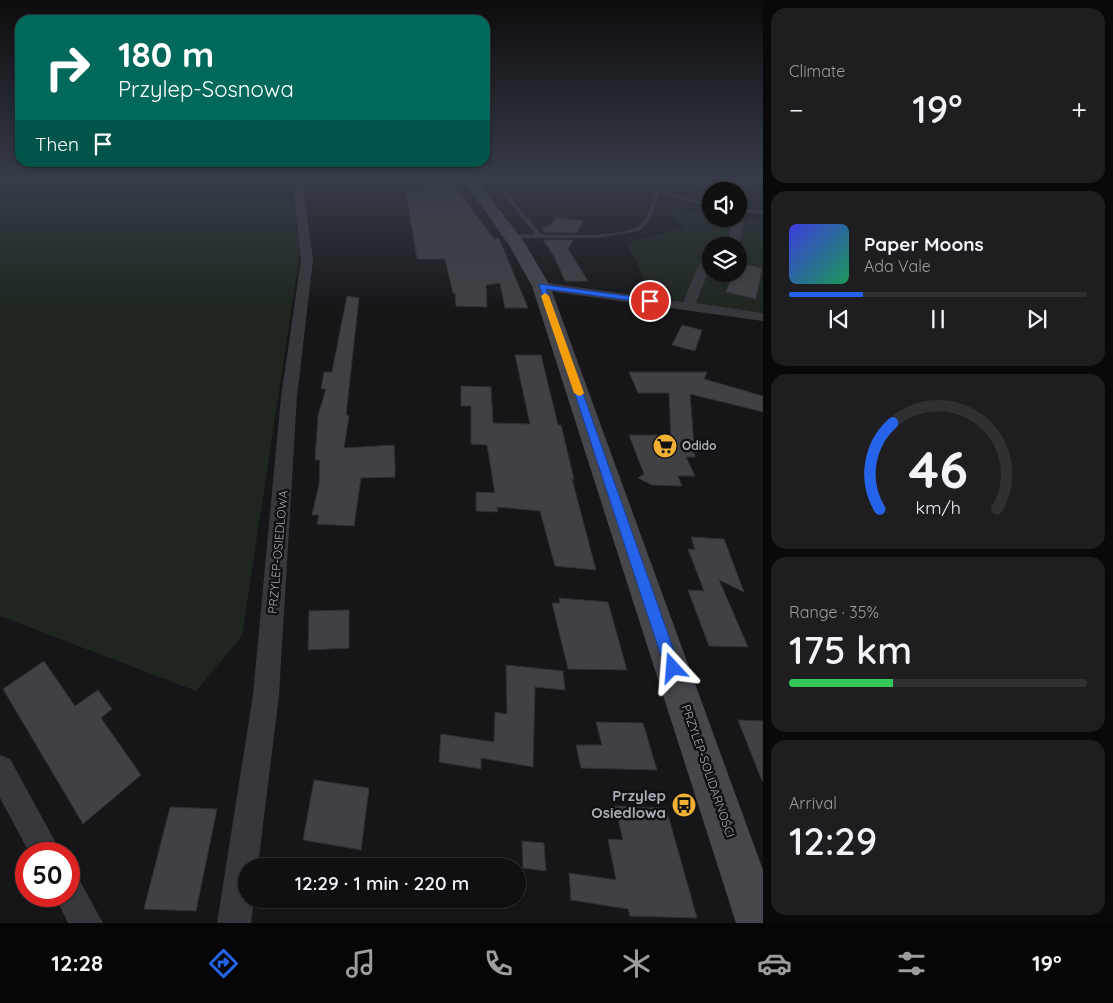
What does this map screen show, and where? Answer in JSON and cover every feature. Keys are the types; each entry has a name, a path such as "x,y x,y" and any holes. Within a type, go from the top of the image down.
{"main road":[{"name":"PRZYLEP-SOLIDARNOŚCI","path":"514,224 526,236 529,260 541,286 759,923"}],"street":[{"name":"PRZYLEP-OSIEDLOWA","path":"234,923 266,695 289,397 307,260 302,224"},
{"path":"688,306 702,273"},
{"path":"541,286 763,317"},
{"path":"0,769 40,842"},
{"path":"77,907 86,923"}],"lane":[{"path":"519,224 526,236 556,238 602,237 642,226 643,224"}],"shaded area":[{"path":"0,224 296,224 300,253 242,636 196,691 0,616"},
{"path":"682,224 702,224 702,227 747,227 747,224 763,224 763,314 653,297 627,243 685,227"}],"building":[{"path":"411,224 483,224 494,239 499,238 528,308 505,308 500,283 486,285 487,307 456,306 455,293 453,293 445,259 417,259"},
{"path":"552,224 581,224 577,233 544,232 542,228"},
{"path":"543,240 573,240 568,249 588,281 565,281 554,256"},
{"path":"747,265 762,268 756,299 726,292 729,282 747,282"},
{"path":"347,296 359,298 346,415 349,416 344,448 394,445 395,467 395,477 361,478 354,526 317,524 319,515 312,515 319,485 320,460 315,460 318,416 326,389 321,389 324,372 332,372"},
{"path":"682,325 702,330 695,351 672,345"},
{"path":"515,355 541,355 558,425 561,425 574,479 572,479 596,570 555,566 540,511 497,507 498,512 476,511 476,492 495,493 487,445 471,444 471,406 461,406 461,386 491,387 493,423 530,424"},
{"path":"629,372 707,372 704,379 763,396 763,412 690,394 695,457 686,457 695,476 678,476 682,486 652,485 638,478 644,474 629,435 671,435 669,393 638,393"},
{"path":"691,537 724,539 744,592 719,580 748,647 709,646 688,590 704,591 688,549 695,550"},
{"path":"559,598 608,602 627,670 568,669 552,603 560,603"},
{"path":"349,610 349,648 308,650 309,611"},
{"path":"44,661 75,706 98,690 112,709 101,718 141,775 83,824 3,689"},
{"path":"506,665 563,671 565,690 535,687 533,767 481,758 481,769 439,762 441,734 494,742 495,712 507,714"},
{"path":"738,720 763,721 763,781 762,781"},
{"path":"596,722 643,723 657,770 581,768 576,745 602,745"},
{"path":"314,780 369,788 361,850 303,840"},
{"path":"615,806 666,808 697,918 630,916 628,909 571,900 569,873 616,880 608,839 623,840"},
{"path":"170,807 217,809 196,911 144,909"},
{"path":"522,841 544,843 546,871 526,868 526,858 523,858"}],"slow traffic":[{"path":"545,296 579,393"}],"place":[{"name":"Odido","path":"665,446"},
{"name":"Przylep Osiedlowa","path":"684,805"}],"route":[{"path":"650,301 541,286 673,668"}]}
